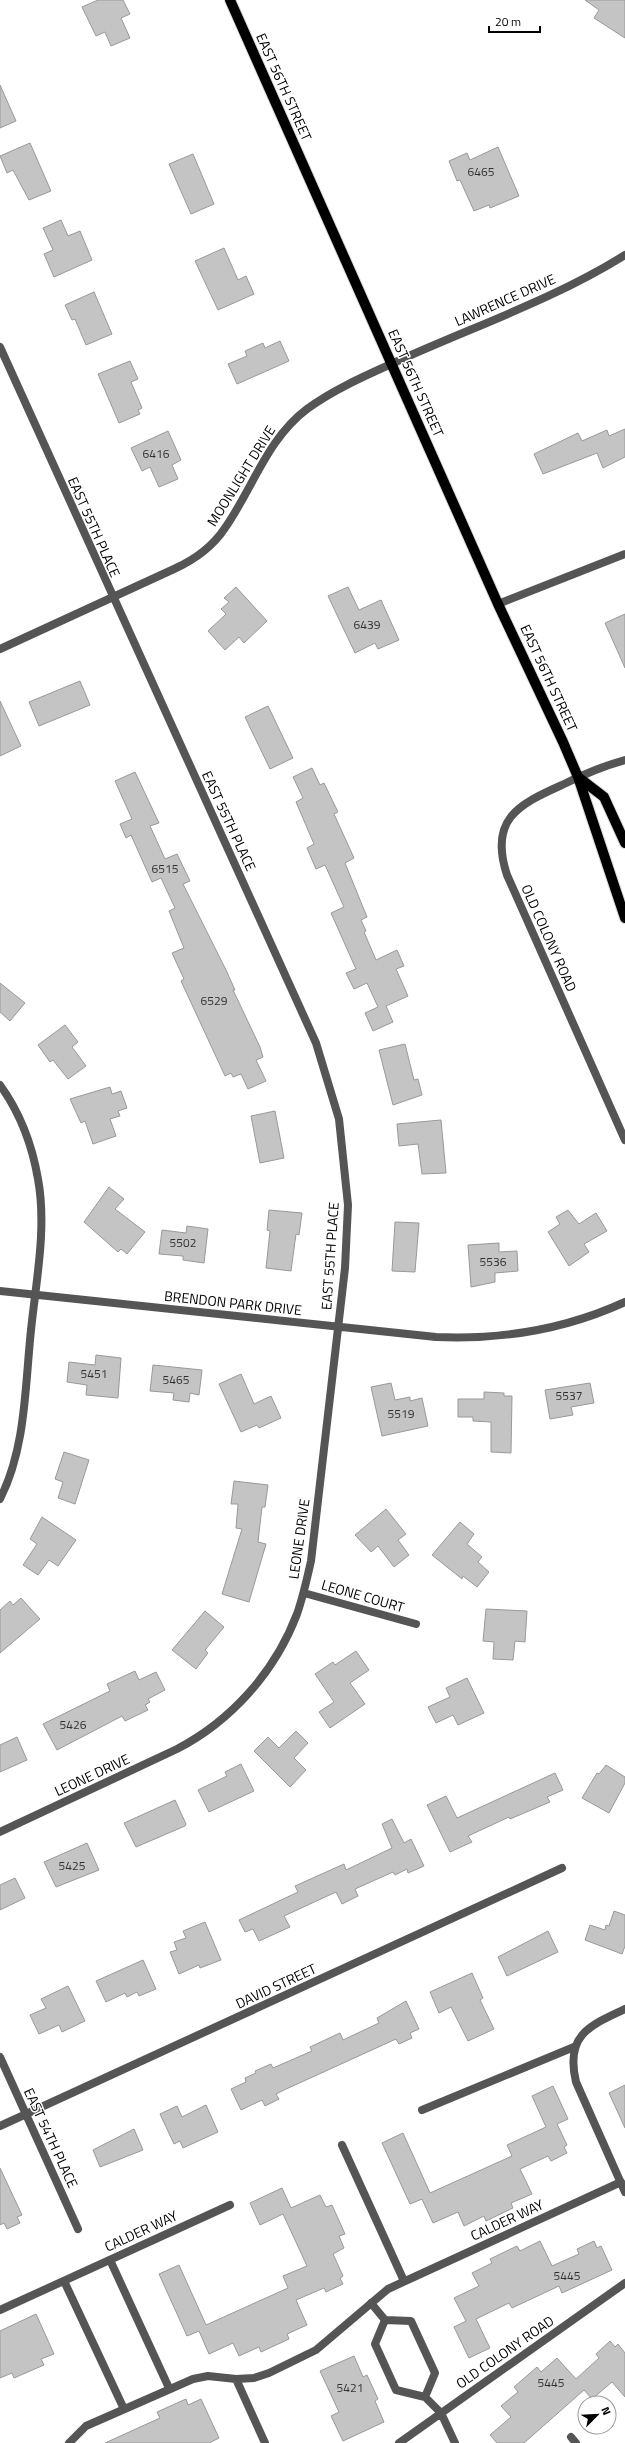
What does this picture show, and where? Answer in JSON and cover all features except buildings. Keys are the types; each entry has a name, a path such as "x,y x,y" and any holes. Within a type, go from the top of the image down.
{"main road":[{"name":"EAST 56TH STREET","path":"230,0 393,364 498,604 578,777 625,918"},
{"name":"EAST 56TH STREET","path":"578,777 604,797 625,843"}],"street":[{"name":"LAWRENCE DRIVE","path":"393,364 580,280 625,255"},
{"name":"EAST 55TH PLACE","path":"0,348 112,598 306,1021 331,1088 341,1134 348,1205 347,1245 338,1327"},
{"name":"MOONLIGHT DRIVE","path":"0,650 182,565 209,546 225,528 275,442 289,424 331,393 393,364"},
{"path":"498,604 625,554"},
{"name":"OLD COLONY ROAD","path":"625,760 578,777 529,801 516,810 504,829 500,845 502,862 625,1140"},
{"path":"0,1085 23,1121 38,1179 41,1222 19,1443 8,1482 0,1499"},
{"name":"BRENDON PARK DRIVE","path":"0,1291 436,1337 491,1338 530,1333 560,1326 625,1302"},
{"name":"LEONE DRIVE","path":"0,1832 177,1749 215,1724 237,1705 266,1671 290,1630 304,1593 315,1536 338,1327"},
{"name":"LEONE COURT","path":"304,1593 416,1624"},
{"name":"DAVID STREET","path":"0,2126 562,1868"},
{"path":"422,2110 574,2047 593,2024 625,2009"},
{"path":"574,2047 572,2066 576,2082 625,2192"},
{"name":"EAST 54TH PLACE","path":"0,2057 78,2229"},
{"path":"342,2146 404,2281"},
{"name":"CALDER WAY","path":"69,2443 86,2426 192,2379 208,2376 236,2379 254,2378 301,2359 316,2350 388,2289 621,2182"},
{"name":"CALDER WAY","path":"0,2310 230,2205"},
{"path":"110,2260 169,2388"},
{"path":"64,2281 124,2409"},
{"name":"OLD COLONY ROAD","path":"399,2443 625,2283"},
{"path":"371,2303 385,2320 411,2321 435,2372 425,2397"},
{"path":"385,2320 375,2344 396,2390 425,2397 441,2413 455,2443"},
{"path":"236,2379 265,2443"}]}
